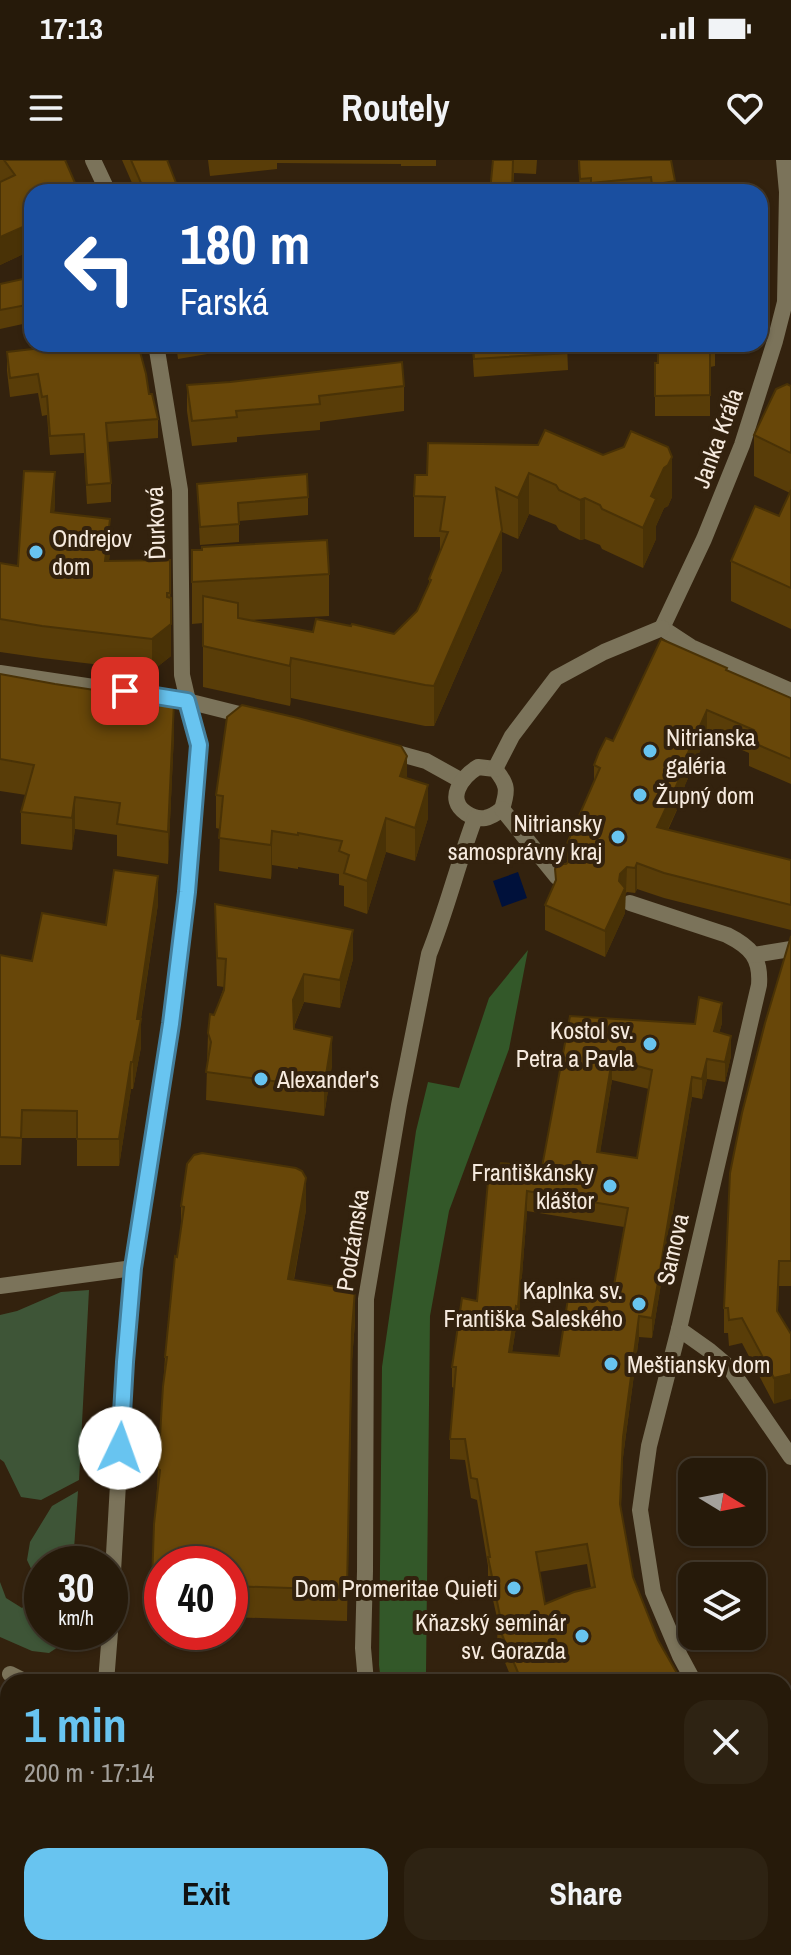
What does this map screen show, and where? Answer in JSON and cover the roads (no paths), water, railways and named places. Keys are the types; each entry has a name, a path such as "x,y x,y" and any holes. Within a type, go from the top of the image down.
{"street":[{"path":"93,160 104,184"},
{"name":"Janka Kráľa","path":"662,628 704,539 742,445 788,302 784,160"},
{"name":"Ďurková","path":"114,1546 133,1268 171,1024 187,892 199,745 182,675 180,490 157,352"},
{"path":"495,769 512,736 556,678 604,652 662,628 691,647 791,691"},
{"path":"0,673 187,701 273,721"},
{"path":"365,745 426,761 462,781"},
{"path":"478,767 495,769 504,780 507,793 502,809 488,818 475,818 457,803 456,791 469,773 478,767"},
{"path":"502,809 557,877 563,879"},
{"name":"Podzámska","path":"365,1674 366,1299 429,954 475,818"},
{"path":"630,903 727,935 742,943 754,955 791,949"},
{"name":"Samova","path":"690,1674 653,1592 640,1510 649,1446 759,985 760,970 754,955"},
{"path":"0,1286 133,1268"},
{"path":"679,1329 729,1367 791,1457"},
{"path":"107,1674 109,1650"}],"water":[{"path":"518,872 527,898 502,907 493,881"}],"place":[{"name":"Ondrejov dom","path":"36,552"},
{"name":"Nitrianska galéria","path":"650,751"},
{"name":"Župný dom","path":"640,795"},
{"name":"Nitriansky samosprávny kraj","path":"618,837"},
{"name":"Kostol sv. Petra a Pavla","path":"650,1044"},
{"name":"Alexander's","path":"261,1079"},
{"name":"Františkánsky kláštor","path":"610,1186"},
{"name":"Kaplnka sv. Františka Saleského","path":"639,1304"},
{"name":"Meštiansky dom","path":"611,1364"},
{"name":"Dom Promeritae Quieti","path":"514,1588"},
{"name":"Kňazský seminár sv. Gorazda","path":"582,1636"}]}
